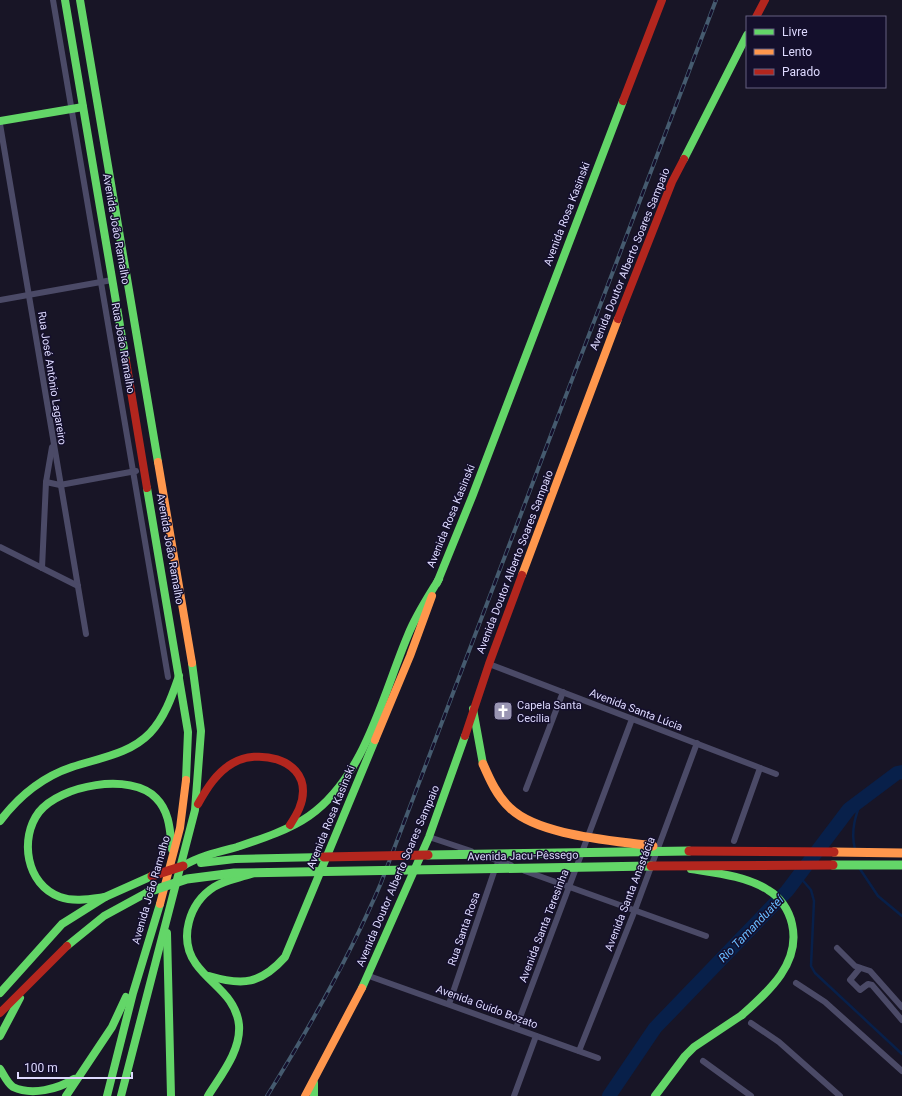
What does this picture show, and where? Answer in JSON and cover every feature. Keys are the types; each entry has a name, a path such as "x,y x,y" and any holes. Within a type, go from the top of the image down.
{"main road":[{"name":"Avenida João Ramalho","path":"65,0 186,716 188,764 185,803 174,859 156,922 137,978 123,1028 107,1096"},
{"path":"74,0 89,55"},
{"name":"Avenida João Ramalho","path":"80,0 199,703 201,745 195,810 121,1096"},
{"name":"Avenida Rosa Kasinski","path":"207,974 233,983 257,980 273,971 285,958 410,656 662,0"},
{"path":"757,16 765,0"},
{"name":"Avenida Doutor Alberto Soares Sampaio","path":"305,1096 314,1082 369,976 429,837 445,796 489,664 616,323 669,189 746,37"},
{"path":"0,123 83,107 92,104 97,97"},
{"path":"183,866 194,858 237,846 290,826 310,815 326,801 350,770 362,746 408,634 422,606 439,579"},
{"path":"0,821 12,805 30,789 51,776 71,767 123,751 139,742 161,719 170,702 179,675"},
{"path":"473,709 483,764 489,781 502,800 524,819 540,827 679,851"},
{"path":"195,810 208,786 220,772 236,761 248,757 264,756 278,758 286,761 293,767 300,780 303,792 299,812 290,826"},
{"path":"105,897 72,900 56,896 44,888 35,878 29,863 28,850 31,824 38,812 58,798 96,784 108,782 126,782 137,785 149,792 159,802 165,812 170,824 174,859"},
{"name":"Avenida Jacu-Pêssego","path":"105,897 152,876 183,866 235,859 679,851 902,853"},
{"name":"Avenida Jacu-Pêssego","path":"0,1013 71,940 89,926 121,905 148,892 187,879 234,873 258,872 676,866 902,865"},
{"path":"655,1096 690,1051 742,1015 766,993 790,962 794,950 793,925 783,903 769,890 752,883 676,866"},
{"path":"208,1096 236,1049 239,1031 237,1014 233,1003 197,965 190,954 187,928 190,916 197,903 214,887 258,872"},
{"path":"0,993 62,924 105,897"},
{"path":"166,920 171,1096"},
{"path":"66,1096 112,1027 137,978"},
{"path":"0,1036 27,985"},
{"path":"0,1069 13,1087 26,1093 35,1094 52,1092 80,1075"},
{"path":"314,1082 314,1096"}],"street":[{"name":"Rua João Ramalho","path":"53,0 168,677"},
{"name":"Rua José Antônio Lagareiro","path":"0,123 3,156 29,295 86,634"},
{"path":"0,300 112,280"},
{"path":"42,568 46,482 53,444"},
{"path":"46,482 60,485 144,470"},
{"path":"0,547 78,586"},
{"name":"Avenida Santa Lúcia","path":"489,664 776,774"},
{"path":"526,789 563,692"},
{"name":"Avenida Santa Teresinha","path":"516,1028 632,719"},
{"name":"Avenida Santa Anastácia","path":"579,1051 635,910 696,743"},
{"path":"734,841 760,768"},
{"path":"429,837 706,936"},
{"name":"Rua Santa Rosa","path":"449,1004 498,861"},
{"path":"837,948 849,961 860,968 870,971 902,1007"},
{"path":"860,968 850,980 860,990 868,984 872,985 902,1020"},
{"name":"Avenida Guido Bozato","path":"369,976 598,1058"},
{"path":"796,983 825,1002 902,1071"},
{"path":"751,1023 779,1042 840,1096"},
{"path":"514,1096 536,1036"},
{"path":"703,1061 751,1096"}],"waterway":[{"name":"Rio Tamanduateí","path":"609,1096 655,1028 787,891 849,809 897,773 902,772"},
{"path":"855,849 853,829 863,796"},
{"path":"860,869 878,896 902,916"},
{"path":"799,876 811,890 814,901 811,966 815,973 902,1054"}],"railway":[{"path":"267,1096 328,992 356,938 381,883 716,0"}],"traffic: fast":[{"path":"65,0 126,361"},
{"path":"80,0 158,462"},
{"path":"684,159 746,37"},
{"path":"437,583 472,497 623,101"},
{"path":"0,121 83,107"},
{"path":"147,488 188,732 186,780"},
{"path":"183,866 203,857 237,847 284,830 301,821 328,799 345,780 370,733 411,628 422,606 439,579"},
{"path":"121,1096 195,810 201,731 192,663"},
{"path":"0,821 15,803 32,788 51,776 72,767 124,751 142,740 150,733 160,720 171,699 179,676"},
{"path":"473,709 483,764"},
{"path":"362,988 429,837 465,736"},
{"path":"209,976 242,982 251,980 268,973 285,957 375,740"},
{"path":"105,897 76,900 65,899 49,891 33,872 29,860 29,835 39,812 49,803 63,795 96,785 130,785 145,790 156,798 164,809 170,829 172,849"},
{"path":"428,855 689,851"},
{"path":"201,863 235,859 324,857"},
{"path":"833,865 902,865"},
{"path":"148,892 187,879 234,873 651,866"},
{"path":"691,869 741,878 759,885 780,900 791,919 794,938 792,951 787,964 772,986 742,1015"},
{"path":"208,1096 224,1071 237,1044 239,1025 237,1015 228,998 196,964 191,954 187,933 189,922 198,902 214,887 227,881 251,874"},
{"path":"0,993 62,924 105,897 152,876"},
{"path":"67,946 104,916 148,892"},
{"path":"107,1096 133,993 160,904"},
{"path":"167,933 171,1096"},
{"path":"66,1096 112,1027 126,997"},
{"path":"0,1036 20,998"},
{"path":"655,1096 685,1056 694,1047 742,1015"},
{"path":"0,1069 7,1081 13,1087 20,1090 45,1090 68,1083 74,1079"},
{"path":"314,1083 314,1096"}],"traffic: slow":[{"path":"522,575 618,319"},
{"path":"158,462 192,663"},
{"path":"375,740 410,656 432,596"},
{"path":"483,764 491,782 501,798 510,808 539,825 557,831 598,839 653,846"},
{"path":"160,904 180,828 186,780"},
{"path":"834,852 902,853"},
{"path":"305,1096 362,988"}],"traffic: jam":[{"path":"623,101 662,0"},
{"path":"757,16 765,0"},
{"path":"618,319 672,182 684,159"},
{"path":"126,361 147,488"},
{"path":"465,736 489,664 522,575"},
{"path":"198,804 217,776 233,763 254,757 277,759 287,764 295,771 301,780 303,791 301,805 290,825"},
{"path":"689,851 834,852"},
{"path":"324,857 428,855"},
{"path":"651,866 833,865"},
{"path":"152,876 183,866"},
{"path":"0,1013 67,946"}],"place":[{"name":"Capela Santa Cecília","path":"503,711"}]}
